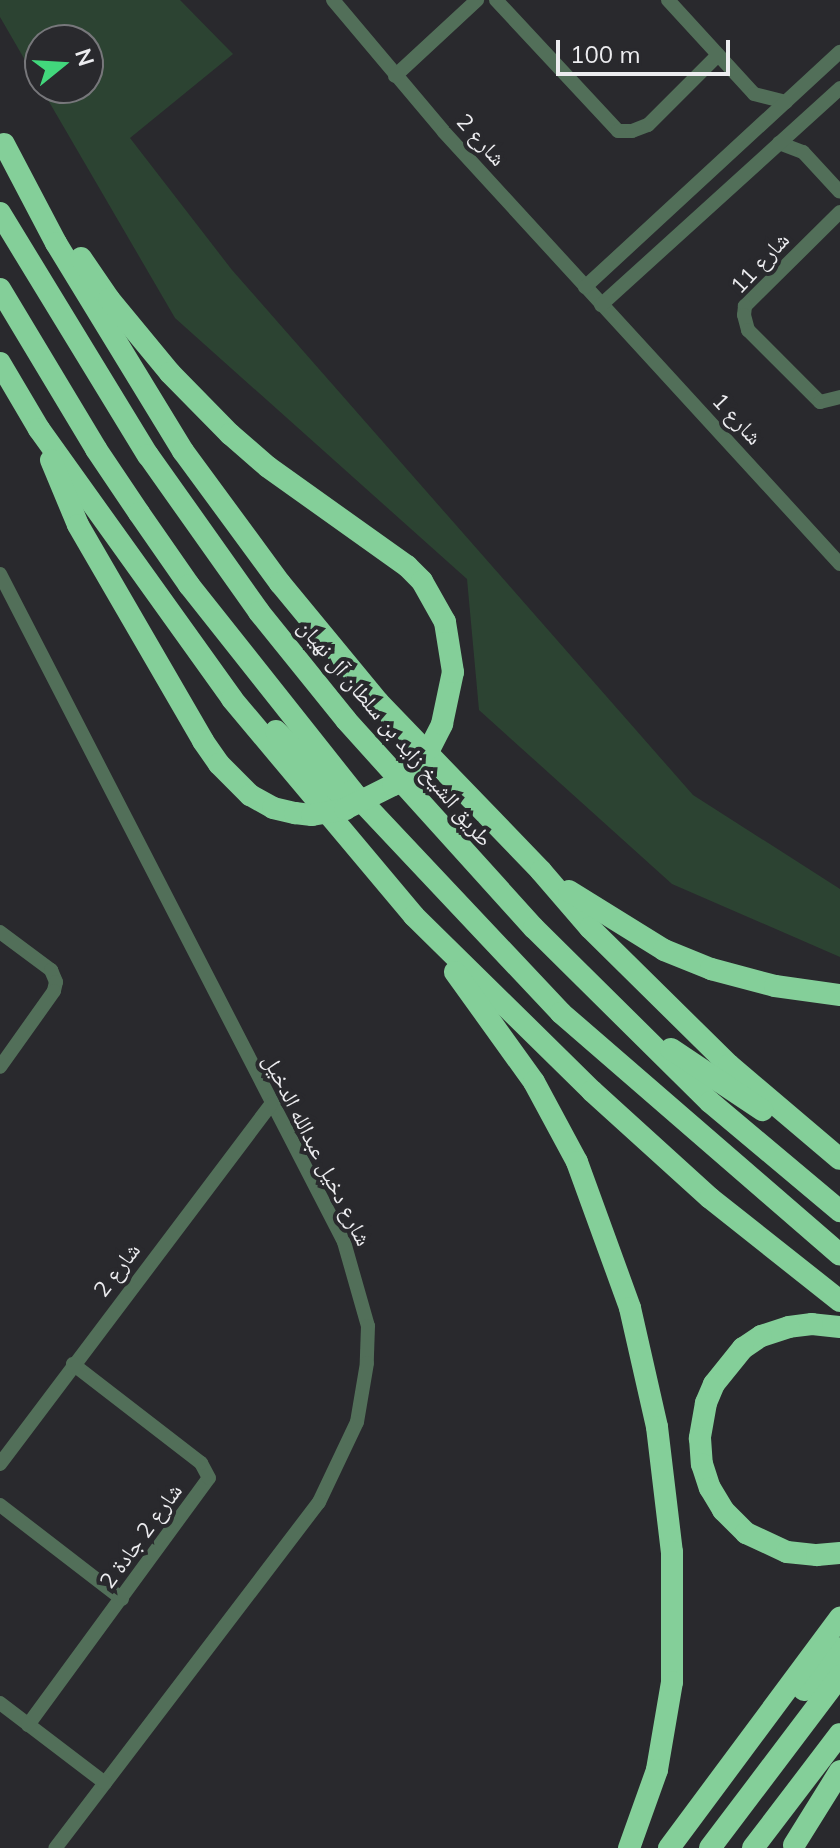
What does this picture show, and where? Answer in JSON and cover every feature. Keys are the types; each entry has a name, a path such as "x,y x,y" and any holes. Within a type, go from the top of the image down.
{"highway":[{"path":"39,429 78,525 203,741 219,764 250,795 273,808 295,813 312,815 345,809 393,785 430,748 449,699 453,672 445,622 422,581 407,566 268,467 192,397 109,299 4,144 56,243 136,378 183,451 280,583 378,702 541,871 590,928 729,1065 840,1160"},
{"name":"طريق الشيخ زايد بن سلطان آل نهيان","path":"0,213 148,455 259,612 366,744 479,872 710,1102 840,1211"},
{"path":"0,289 96,449 189,585 293,720 401,847 561,1013 840,1255"},
{"path":"0,363 39,429 232,699 414,916 534,1082 561,1129 603,1226 644,1363 657,1427 672,1552 673,1668 657,1770 629,1848"},
{"path":"198,648 322,780 401,847"},
{"path":"541,871 607,917 685,959 740,979 840,995"},
{"path":"414,916 613,1111 710,1198 840,1301"},
{"path":"628,1021 840,1160"},
{"path":"840,1327 812,1324 789,1327 761,1336 743,1348 714,1384 706,1403 700,1438 702,1464 710,1488 723,1510 746,1533 787,1552 817,1555 840,1553"},
{"path":"674,1842 840,1618"},
{"path":"674,1842 840,1648"},
{"path":"710,1848 840,1676"},
{"path":"753,1848 840,1734"},
{"path":"793,1846 840,1771"},
{"path":"793,1846 840,1786"}],"street":[{"name":"شارع 2","path":"333,0 395,76 601,305"},
{"path":"395,76 477,0"},
{"path":"496,0 618,131 632,131 648,125 718,55"},
{"path":"668,0 754,94 786,102"},
{"path":"585,287 840,52"},
{"path":"601,305 836,92 840,76"},
{"path":"754,94 759,126"},
{"path":"799,125 803,152"},
{"path":"779,143 803,152 840,192"},
{"name":"شارع 11","path":"840,212 745,306 744,315 748,330 820,402 840,397"},
{"name":"شارع 1","path":"601,305 840,564"},
{"name":"شارع دخيل عبدالله الدخيل","path":"0,574 344,1242 368,1326 367,1363 357,1422 319,1502 55,1848"},
{"path":"0,932 51,970 56,982 54,991 0,1067"},
{"name":"شارع 2","path":"0,1464 271,1105"},
{"name":"شارع 2 جادة 2","path":"28,1725 206,1484 209,1474 201,1463 73,1364"},
{"path":"0,1505 122,1599"},
{"path":"0,1703 105,1783"}],"green space":[{"path":"0,0 180,0 233,54 130,138 232,270 693,795 840,889 840,957 672,884 479,710 467,579 175,318 50,104 104,104 104,24 24,24 24,58 0,17"}]}
